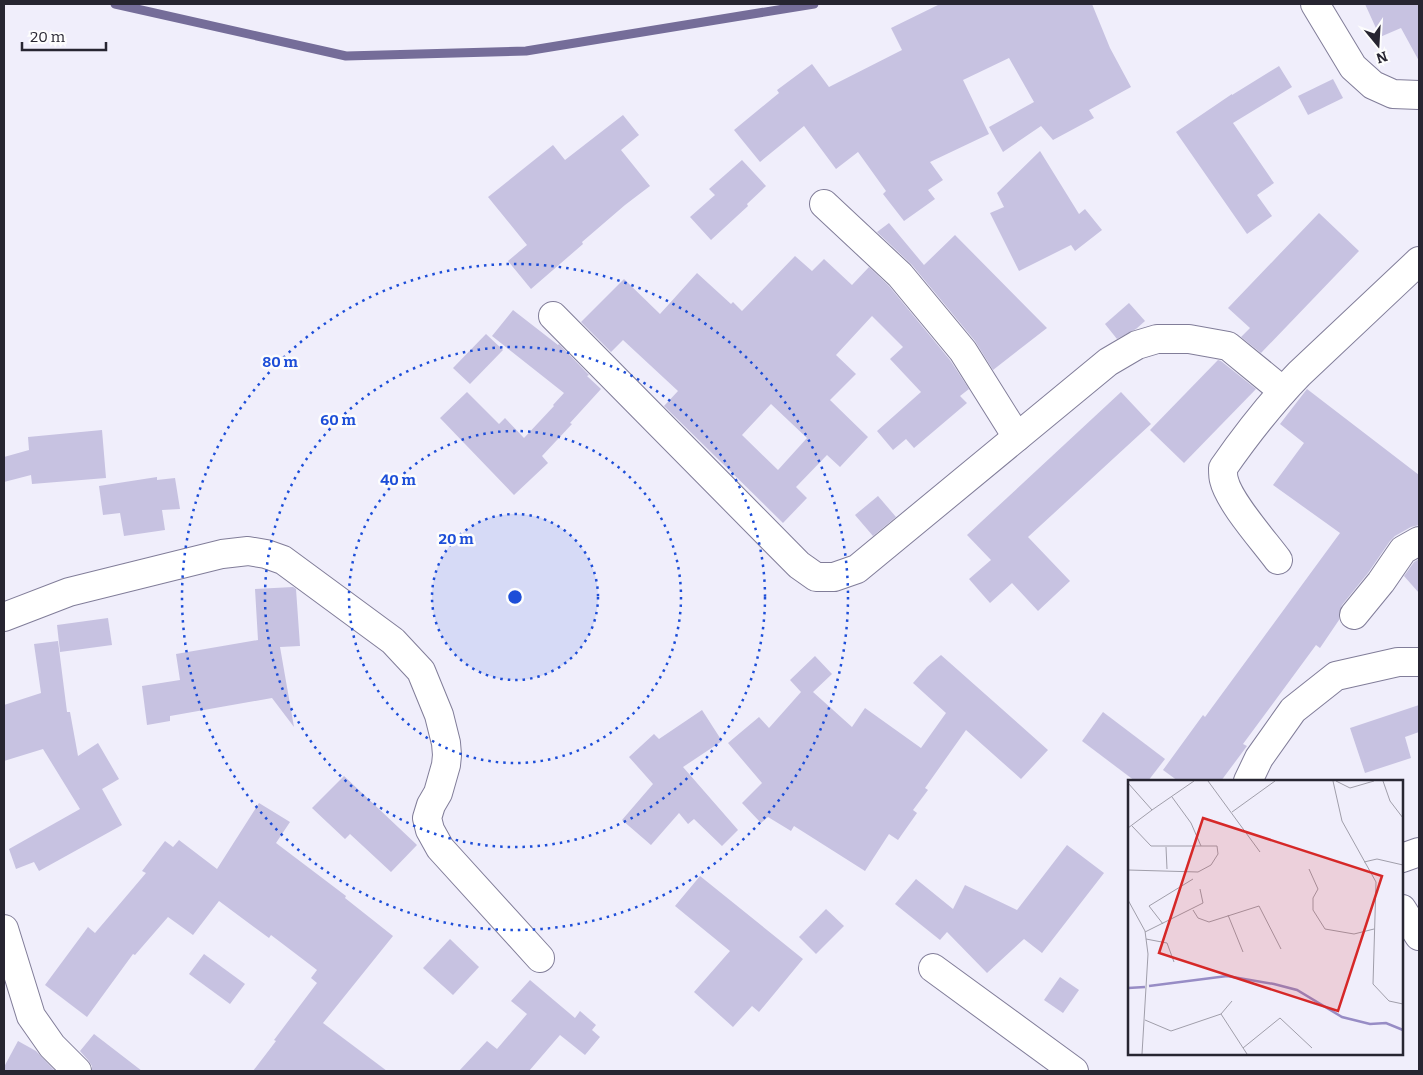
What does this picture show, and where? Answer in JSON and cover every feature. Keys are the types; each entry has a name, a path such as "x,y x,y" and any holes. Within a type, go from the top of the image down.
{"street":[{"path":"1315,4 1354,67 1373,85 1393,94 1419,95"},
{"path":"824,204 900,275 963,351 1017,438"},
{"path":"1278,560 1228,492 1222,468 1283,391 1323,350 1419,261"},
{"path":"553,316 799,565 816,577 834,577 857,569 1108,362 1137,345 1157,339 1189,339 1228,346 1283,391"},
{"path":"1354,615 1404,550 1419,541"},
{"path":"4,617 69,592 222,554 248,551 266,554 283,560 393,641 421,671 439,715 447,755 438,793 430,805 427,818 430,830 440,848 540,958"},
{"path":"1248,780 1259,758 1293,710 1336,676 1398,662 1419,662"},
{"path":"1403,858 1419,852"},
{"path":"1403,911 1419,936"},
{"path":"4,929 31,1016 52,1046 77,1071"},
{"path":"933,968 1074,1071"}],"building":[{"path":"940,4 1092,4 1110,48 1131,87 1089,110 1094,118 1053,140 1041,126 1003,152 989,127 1034,102 1009,58 963,80 989,134 930,162 943,180 928,190 935,199 904,221 883,194 886,191 858,152 836,169 804,126 760,162 734,130 779,93 777,90 812,64 829,87 902,50 891,28"},
{"path":"1365,4 1419,4 1419,61 1401,28 1380,37"},
{"path":"1279,66 1292,87 1233,123 1274,183 1257,195 1272,216 1247,234 1176,132 1232,94"},
{"path":"1333,79 1343,98 1308,115 1298,96"},
{"path":"623,115 639,135 621,150 650,186 582,242 583,244 531,289 508,261 527,245 488,197 553,145 565,160"},
{"path":"1040,151 1079,214 1085,209 1102,230 1075,251 1071,245 1019,271 990,213 1004,207 997,193"},
{"path":"742,160 766,186 747,204 748,206 711,240 690,217 715,195 709,189"},
{"path":"1319,213 1359,251 1261,353 1241,337 1250,328 1228,308"},
{"path":"889,223 924,265 955,235 1047,328 993,370 975,341 912,265 877,232"},
{"path":"795,256 812,271 824,259 852,285 869,267 889,286 950,360 969,389 960,396 967,403 914,448 906,439 893,450 877,431 921,392 890,359 903,347 872,316 836,355 856,374 830,400 868,437 840,467 827,455 796,487 807,498 783,523 664,406 678,391 623,340 611,352 581,322 624,279 660,314 697,273 731,304 733,302 742,311","holes":["771,404 807,438 778,470 742,435"]},
{"path":"1129,303 1145,321 1136,329 1117,339 1105,324"},
{"path":"513,310 559,344 601,389 542,456 548,463 514,495 440,418 467,392 499,424 505,418 524,438 564,393 492,336"},
{"path":"486,334 503,350 470,384 453,368"},
{"path":"1218,360 1256,389 1184,463 1150,430"},
{"path":"1307,389 1419,475 1419,525 1411,527 1390,541 1368,573 1342,605 1339,620 1320,648 1316,645 1243,744 1247,746 1222,780 1177,780 1163,770 1203,715 1205,717 1340,533 1273,485 1304,443 1280,424"},
{"path":"1121,392 1151,424 1028,537 1070,581 1038,611 1012,583 990,603 969,579 991,560 967,535"},
{"path":"102,430 106,478 32,484 31,475 4,482 4,457 29,450 28,437"},
{"path":"157,477 157,480 175,478 180,509 162,510 165,530 124,536 120,513 103,515 99,486"},
{"path":"878,496 896,517 873,536 855,515"},
{"path":"1419,559 1419,593 1404,576 1414,562"},
{"path":"293,587 296,589 300,646 280,647 294,727 272,698 170,716 170,721 147,725 142,686 180,680 176,654 258,640 255,589"},
{"path":"108,618 112,645 60,652 57,625"},
{"path":"58,641 67,712 70,712 78,756 98,743 119,779 102,789 122,825 39,871 34,862 16,869 9,849 80,809 43,749 4,761 4,705 41,693 34,644"},
{"path":"941,655 1048,750 1021,779 966,730 925,788 928,790 913,810 917,813 898,840 889,834 865,871 794,826 791,831 768,817 761,823 742,803 762,783 728,743 759,717 769,728 801,692 790,680 815,656 832,674 813,692 852,727 865,708 921,748 946,713 913,683"},
{"path":"1419,705 1419,732 1405,737 1411,758 1365,773 1350,728"},
{"path":"702,710 722,741 683,767 738,830 722,846 694,819 688,824 679,813 651,845 622,820 653,784 629,757 654,734 659,739"},
{"path":"1103,712 1165,759 1149,780 1134,780 1082,741"},
{"path":"344,776 417,845 391,872 350,834 345,839 312,808"},
{"path":"259,803 290,822 276,843 346,896 345,898 393,936 323,1023 387,1071 253,1071 317,983 311,978 317,970 271,935 269,938 219,901 193,935 168,917 135,955 133,954 87,1017 45,985 88,927 95,933 146,873 142,871 165,841 173,847 179,840 217,869"},
{"path":"1067,845 1104,873 1042,953 1024,939 987,973 947,932 940,940 895,904 916,879 953,909 965,885 1017,910"},
{"path":"700,876 803,959 759,1012 752,1006 733,1027 694,992 730,951 675,906"},
{"path":"826,909 844,926 816,954 799,937"},
{"path":"450,939 479,967 453,995 423,968"},
{"path":"204,954 245,984 230,1004 189,974"},
{"path":"1060,977 1079,990 1063,1013 1044,1000"},
{"path":"530,980 575,1018 580,1011 596,1025 592,1030 600,1037 585,1055 560,1035 529,1071 459,1071 487,1041 497,1049 527,1014 511,1001"},
{"path":"94,1034 142,1071 92,1071 92,1066 80,1051"},
{"path":"18,1041 36,1051 55,1071 4,1071 4,1067"}],"waterway":[{"path":"115,4 346,56 526,51 814,4"}]}
